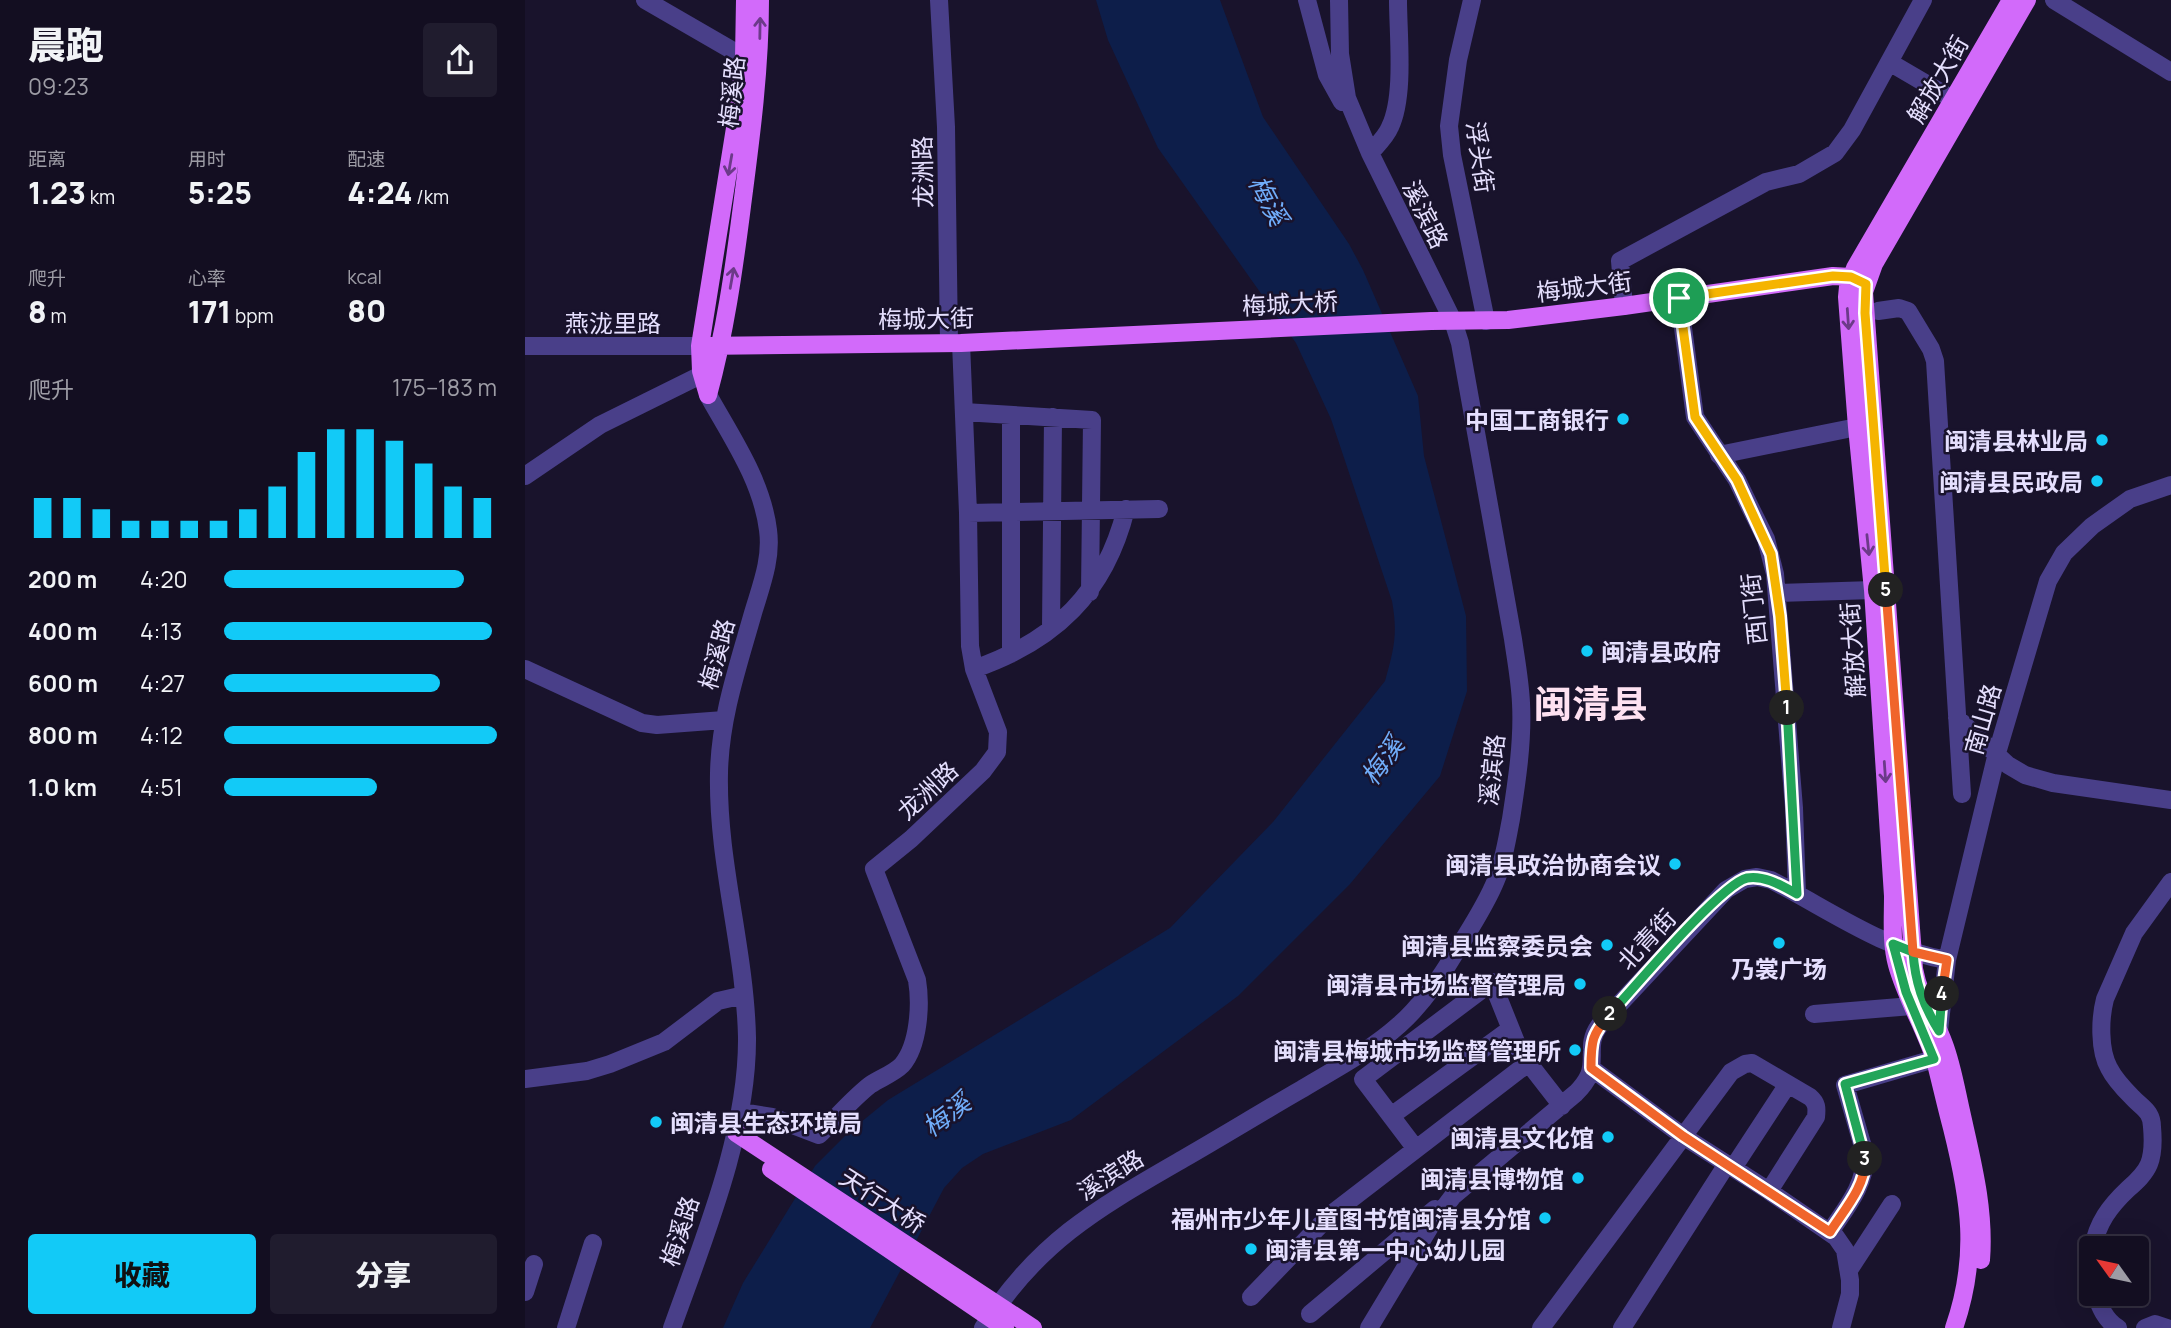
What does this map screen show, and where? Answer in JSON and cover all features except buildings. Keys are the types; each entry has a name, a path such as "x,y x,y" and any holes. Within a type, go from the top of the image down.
{"main road":[{"name":"梅溪路","path":"709,372 701,346 737,119 752,62 745,0"},
{"name":"梅溪路","path":"709,372 720,346 736,255 752,62 760,0"},
{"name":"解放大街","path":"1958,1328 1975,1298 1981,1265 1982,1214 1976,1175 1949,1058 1917,985 1865,313 1858,280 2011,0"},
{"name":"解放大街","path":"1958,1328 1967,1283 1971,1228 1966,1184 1934,1059 1912,1006 1893,944 1893,896 1873,590 1857,427 1848,286 1874,264 2027,0"},
{"name":"梅城大街","path":"1431,321 1486,321 1624,306 1833,276 1858,280"},
{"name":"梅城大桥","path":"1152,334 1431,321"},
{"name":"梅城大街","path":"701,346 955,343 1152,334"},
{"path":"708,396 709,372"},
{"name":"天行大桥","path":"734,1139 970,1294 990,1317"},
{"path":"990,1317 1005,1328"},
{"path":"990,1317 1033,1328"}],"street":[{"path":"645,0 752,62"},
{"name":"龙洲路","path":"740,1112 772,1117 818,1135 870,1085 900,1067 907,1057 915,1030 919,990 874,869 911,839 983,771 997,752 997,732 974,669 970,646 964,412 955,343 939,0"},
{"path":"1307,0 1328,75 1360,132"},
{"name":"溪滨路","path":"990,1317 1038,1257 1084,1220 1336,1069 1399,1026 1441,976 1476,921 1497,879 1508,838 1521,739 1521,703 1513,639 1460,343 1453,321 1360,132 1347,98 1342,73 1339,0"},
{"path":"1370,153 1391,127 1396,106 1398,0"},
{"name":"浮头街","path":"1472,0 1458,60 1449,126 1452,155 1486,321"},
{"path":"1624,306 1619,261 1766,183 1799,174 1835,153 1852,130 1923,0"},
{"path":"2054,0 2171,72"},
{"path":"1889,62 1954,100"},
{"name":"西门街","path":"1679,298 1695,417 1737,480 1771,554 1778,593 1794,808 1797,894"},
{"path":"1878,311 1899,308 1908,311 1931,349 1935,361 1962,794"},
{"name":"燕泷里路","path":"525,346 701,346"},
{"path":"525,477 600,425 709,372"},
{"name":"梅溪路","path":"673,1328 704,1237 740,1112 746,1055 744,995 721,831 719,774 724,720 765,572 769,542 764,512 749,470 708,396"},
{"path":"964,412 1092,420 1090,592"},
{"path":"1011,415 1011,654"},
{"path":"1051,628 1053,417"},
{"path":"1719,455 1857,427"},
{"name":"南山路","path":"1939,1031 1947,960 1997,754 2044,592 2064,553 2086,530 2117,507 2142,493 2171,485"},
{"path":"974,669 1011,654 1076,608 1090,592 1114,549 1126,509"},
{"path":"968,513 1159,509"},
{"path":"1778,593 1873,590"},
{"path":"525,669 642,723 657,725 724,720"},
{"path":"1957,718 2015,771 2053,783 2171,800"},
{"name":"北青街","path":"1369,1328 1431,1225 1464,1185 1562,1106 1583,1085 1591,1068 1591,1042 1599,1026 1726,890 1745,879 1757,877 1771,880 1893,944 1947,960"},
{"path":"2097,1236 2106,1212 2141,1177 2148,1166 2152,1151 2150,1114 2117,1079 2105,1057 2102,1010 2134,933 2171,882"},
{"path":"1416,1149 1363,1080 1492,982 1509,1030 1527,1064 1562,1106"},
{"path":"525,1079 587,1071 610,1064 664,1042 718,1001 744,995"},
{"path":"1814,1014 1912,1006"},
{"path":"1391,1116 1509,1030"},
{"path":"1830,1232 1859,1186 1865,1166 1845,1084 1934,1059"},
{"path":"1541,1328 1731,1072 1737,1067 1752,1063 1815,1101 1816,1117 1769,1191"},
{"path":"1251,1297 1320,1224 1527,1064"},
{"path":"1591,1068 1683,1136 1769,1191 1841,1242 1849,1270 1850,1294 1842,1328"},
{"path":"1622,1328 1788,1084"},
{"path":"1310,1314 1464,1185"},
{"path":"1849,1270 1892,1204"},
{"path":"566,1328 593,1243"},
{"path":"525,1292 534,1264"},
{"path":"2099,1306 2109,1323 2118,1328"},
{"path":"2145,1328 2155,1324 2167,1328"}],"water":[{"name":"梅溪","path":"1096,0 1220,0 1263,117 1349,244 1418,396 1424,456 1466,616 1467,691 1440,776 1350,884 1238,996 1071,1120 983,1154 962,1168 944,1188 870,1328 723,1328 743,1283 815,1166 849,1132 888,1100 1170,928 1273,822 1385,681 1391,660 1395,623 1392,601 1331,419 1296,343 1158,148 1108,40"}],"place":[{"name":"中国工商银行","path":"1623,419"},
{"name":"闽清县林业局","path":"2102,440"},
{"name":"闽清县民政局","path":"2097,481"},
{"name":"闽清县政府","path":"1587,651"},
{"name":"闽清县政治协商会议","path":"1675,864"},
{"name":"乃裳广场","path":"1779,943"},
{"name":"闽清县监察委员会","path":"1607,945"},
{"name":"闽清县市场监督管理局","path":"1580,984"},
{"name":"闽清县梅城市场监督管理所","path":"1575,1050"},
{"name":"闽清县生态环境局","path":"656,1122"},
{"name":"闽清县文化馆","path":"1608,1137"},
{"name":"闽清县博物馆","path":"1578,1178"},
{"name":"福州市少年儿童图书馆闽清县分馆","path":"1545,1218"},
{"name":"闽清县第一中心幼儿园","path":"1251,1249"}],"district":[{"name":"闽清县","path":"1591,703"}],"route":[{"path":"1679,298 1695,417 1737,480 1766,539 1775,574 1794,808 1797,894 1771,880 1757,877 1745,879 1726,890 1599,1026 1591,1042 1591,1068 1683,1136 1830,1232 1859,1186 1865,1166 1845,1084 1934,1059 1906,992 1893,944 1913,952 1917,985 1928,1014 1939,1031 1947,960 1913,952 1865,313 1866,284 1851,277 1833,276 1679,298"}]}
